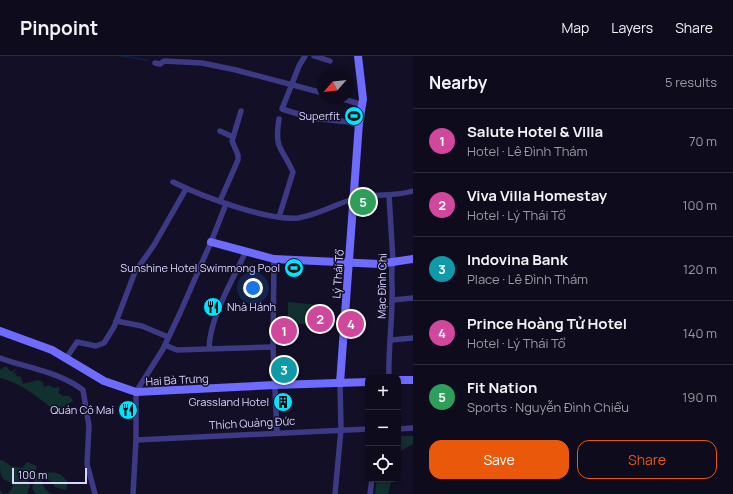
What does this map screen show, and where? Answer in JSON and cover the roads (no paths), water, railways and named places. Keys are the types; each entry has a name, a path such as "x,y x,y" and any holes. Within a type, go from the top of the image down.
{"street":[{"path":"305,56 282,109 311,118 359,123"},
{"path":"314,56 330,61"},
{"name":"Lý Thái Tổ","path":"335,494 341,429 340,383 350,264 353,199 359,123 363,104 358,56"},
{"path":"155,63 160,64 164,61 202,63 236,70 317,91"},
{"path":"353,101 363,104"},
{"path":"132,494 136,440 136,392 165,345 211,242 238,160 238,155 232,144 241,110"},
{"path":"278,119 276,135 278,143 293,172 279,217"},
{"path":"220,131 233,137"},
{"path":"172,182 223,203 279,217 297,218 314,214 353,199 403,194 413,190"},
{"path":"67,357 76,342 101,346 116,321 135,272 154,245 186,189"},
{"name":"Mạc Đĩnh Chi","path":"389,195 393,261 391,271 392,300 391,340 388,354 389,374"},
{"path":"211,242 274,259 350,264 380,264 413,259"},
{"path":"209,348 209,338 216,317 246,251"},
{"path":"274,259 273,347 277,432"},
{"path":"380,264 391,271"},
{"path":"392,300 413,298"},
{"path":"116,321 142,326 168,337"},
{"name":"Hai Bà Trưng","path":"0,331 52,350 67,357 104,381 136,392 365,382"},
{"path":"391,340 413,338"},
{"path":"165,345 178,350 273,347"},
{"path":"0,358 52,374 74,384 83,390 89,426 87,464 95,494"},
{"path":"401,380 413,380"},
{"path":"401,429 413,428"},
{"name":"Thích Quảng Đức","path":"136,440 277,432 365,429"},
{"path":"370,494 372,482"}],"waterway":[{"path":"122,56 147,60"}],"place":[{"name":"Superfit","path":"354,116"},
{"name":"Fit Nation","path":"363,202"},
{"name":"Sunshine Hotel Swimmong Pool","path":"294,268"},
{"name":"Nhà Hánh","path":"213,307"},
{"name":"Viva Villa Homestay","path":"320,319"},
{"name":"Prince Hoàng Tử Hotel","path":"351,324"},
{"name":"Salute Hotel & Villa","path":"284,331"},
{"name":"Indovina Bank","path":"284,370"},
{"name":"Grassland Hotel","path":"283,402"},
{"name":"Quán Cô Mai","path":"128,410"}]}
